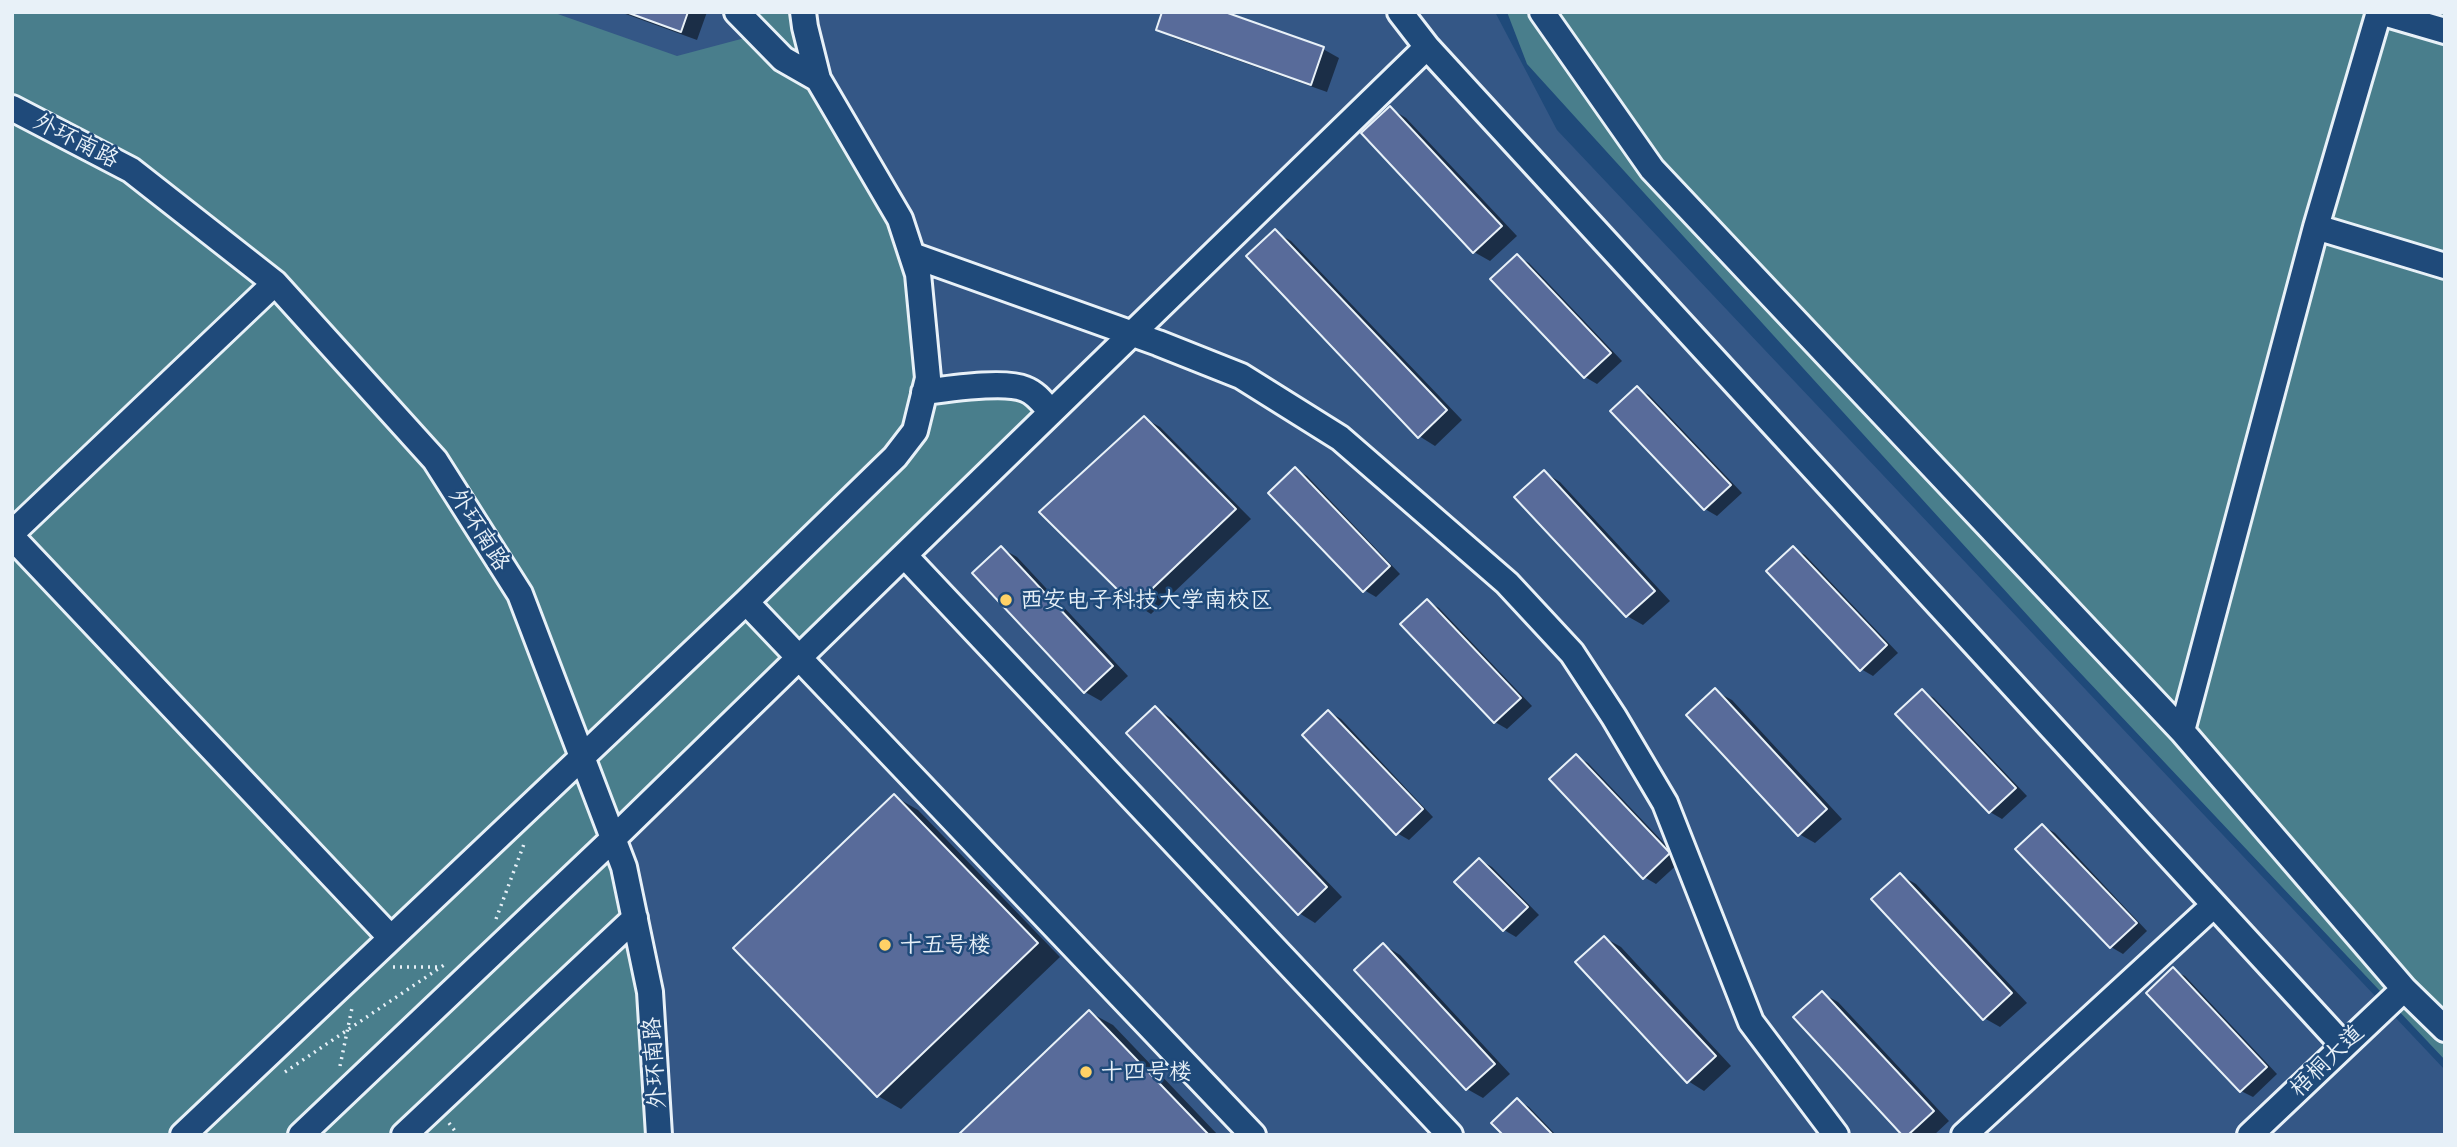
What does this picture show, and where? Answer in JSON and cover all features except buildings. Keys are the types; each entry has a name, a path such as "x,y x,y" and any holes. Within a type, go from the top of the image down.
{"street":[{"path":"737,12 783,59 818,79"},
{"path":"183,1135 746,602 895,457 915,431 928,378 918,274 900,219 818,79 803,12"},
{"path":"1400,12 1427,47 2343,1045"},
{"path":"1542,12 1652,169 2182,731 2404,989 2445,1029"},
{"path":"2182,731 2316,227 2380,12 2445,31"},
{"path":"301,1135 614,838 905,556 1129,333 1427,47"},
{"name":"外环南路","path":"12,108 131,170 275,283 435,460 520,594 624,867 650,992 659,1135"},
{"path":"2316,227 2445,266"},
{"path":"912,255 1241,376 1340,438 1507,583 1572,653 1614,717 1665,803 1751,1022 1836,1135"},
{"path":"275,283 12,535 391,938"},
{"path":"924,392 959,387 1024,388 1038,397 1050,411"},
{"path":"905,556 1450,1135"},
{"path":"746,602 1253,1135"},
{"path":"1964,1135 2214,905"},
{"path":"404,1135 635,918"},
{"name":"梧桐大道","path":"2250,1135 2404,989"}],"path":[{"path":"495,921 528,834"},
{"path":"280,1075 451,961"},
{"path":"360,967 478,967"},
{"path":"339,1068 352,1005"}],"shaded area":[{"name":"西安电子科技大学南校区","path":"12,12 1495,12 1557,130 2445,1070 2445,1135 12,1135"}],"green space":[{"path":"12,12 552,12 677,56 756,35 737,12 807,12 818,79 900,219 928,378 1001,386 1050,411 614,838 635,918 658,1135 12,1135"},
{"path":"1507,12 2445,12 2445,1060 2069,661 1527,64"}],"place":[{"name":"西安电子科技大学南校区","path":"1006,600"},
{"name":"十五号楼","path":"885,945"},
{"name":"十四号楼","path":"1086,1072"}]}
